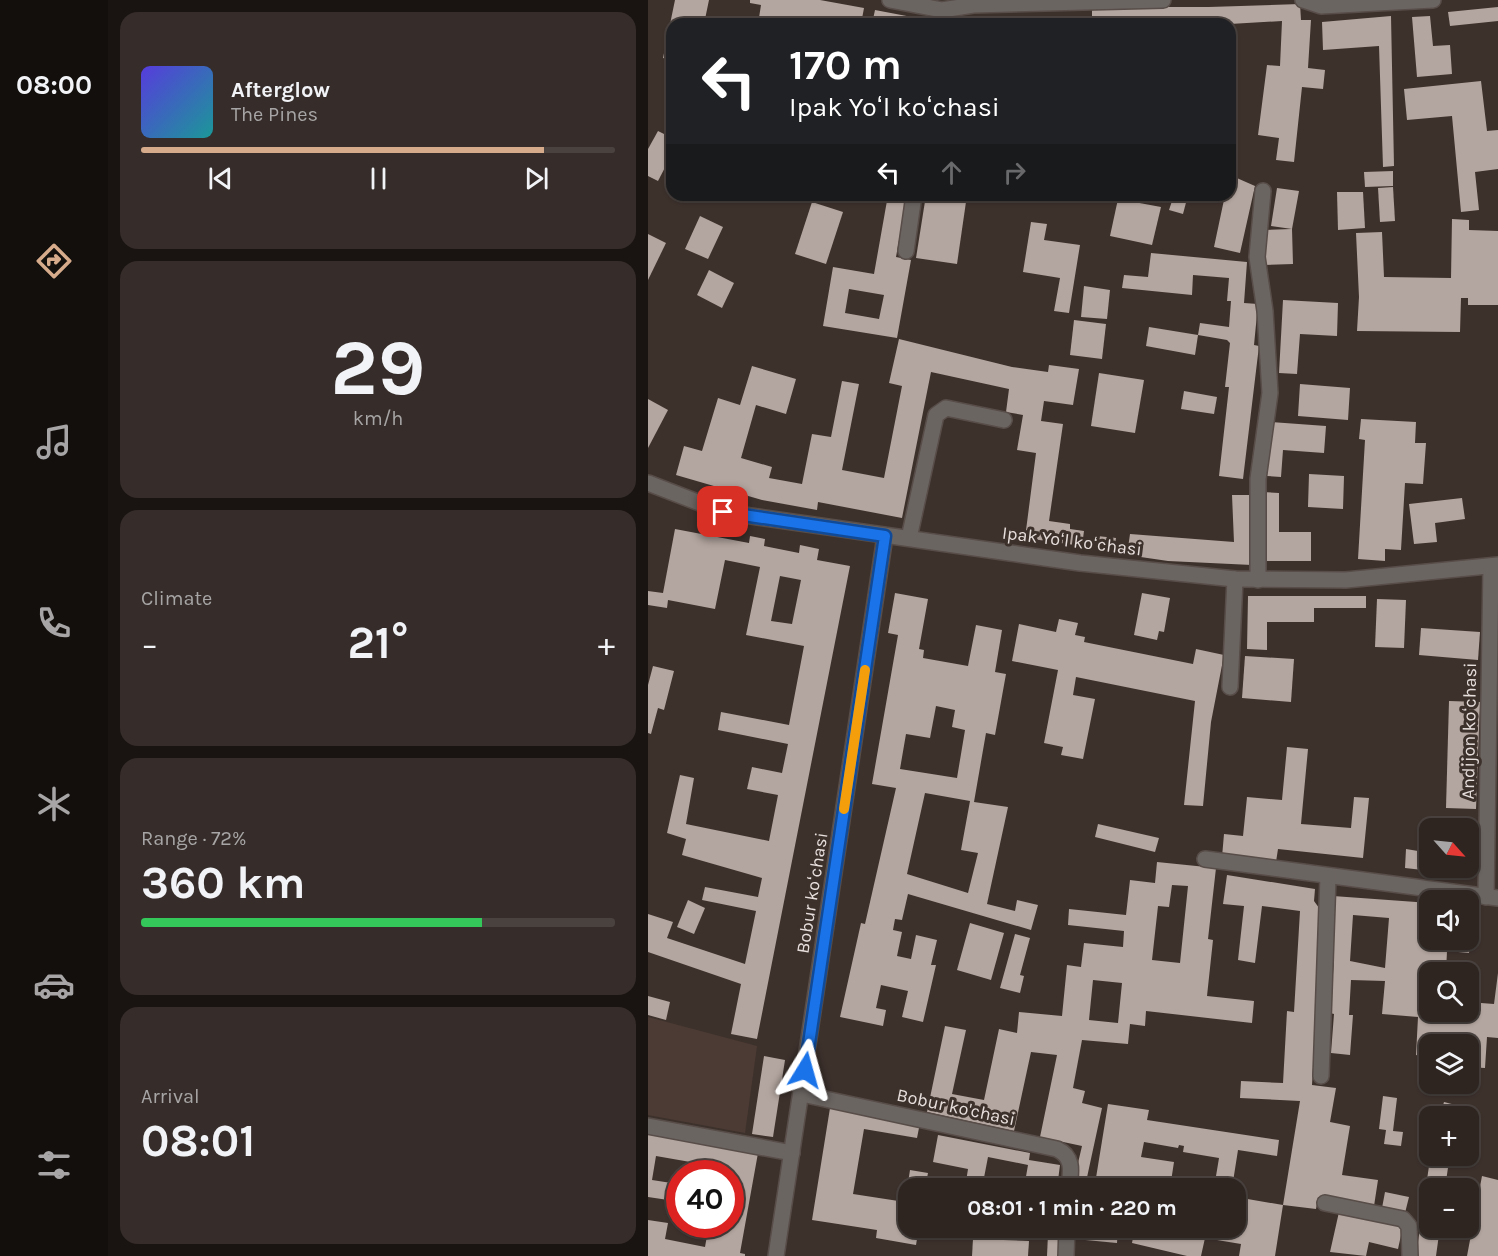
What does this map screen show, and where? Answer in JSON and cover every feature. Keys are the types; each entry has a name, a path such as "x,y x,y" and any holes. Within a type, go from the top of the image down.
{"street":[{"path":"890,0 941,17 974,2 1163,0"},
{"path":"1303,0 1321,6 1433,0"},
{"path":"1258,580 1258,479 1270,393 1265,311 1257,257 1263,191"},
{"path":"906,250 913,201"},
{"path":"909,538 936,415 946,408 1004,420"},
{"name":"Ipak Yoʻl koʻchasi","path":"648,483 723,512 1080,563 1235,579 1346,580 1494,566"},
{"name":"Bobur koʻchasi","path":"776,1256 885,536"},
{"name":"Andijon koʻchasi","path":"1205,859 1492,898 1494,566"},
{"path":"1230,687 1235,579"},
{"path":"1321,1076 1328,877"},
{"name":"Bobur ko'chasi","path":"802,1094 1057,1149 1066,1154 1071,1164 1070,1178"},
{"path":"648,1126 792,1153"},
{"path":"1324,1203 1403,1219 1409,1226 1410,1256"},
{"path":"1066,1238 1066,1256"}],"shaded area":[{"path":"648,1017 757,1046 745,1133 648,1115"}],"building":[{"path":"675,0 709,0 705,18 671,18"},
{"path":"750,0 820,0 864,8 862,18 806,16 806,18 759,18 761,5 750,3"},
{"path":"1300,4 1301,20 1311,20 1308,68 1325,70 1323,89 1302,87 1294,162 1276,160 1279,138 1258,135 1267,65 1280,66 1282,21 1236,24 1236,18 1092,18 1092,7"},
{"path":"1498,7 1498,21 1450,26 1448,12"},
{"path":"875,10 917,18 873,18"},
{"path":"1391,16 1394,166 1383,167 1379,46 1323,50 1322,22"},
{"path":"1430,16 1433,46 1450,45 1452,74 1417,77 1412,17"},
{"path":"666,44 666,59 663,58"},
{"path":"1481,81 1487,131 1498,130 1498,169 1475,172 1479,210 1461,212 1452,116 1407,120 1404,89"},
{"path":"658,131 666,135 666,166 658,181 648,176 648,149"},
{"path":"1393,171 1393,186 1365,187 1364,172"},
{"path":"1236,178 1255,186 1240,253 1214,247 1224,201 1236,201"},
{"path":"1393,187 1395,221 1380,222 1378,188"},
{"path":"1277,188 1299,191 1292,229 1271,226"},
{"path":"1337,192 1363,192 1365,228 1338,230"},
{"path":"887,201 906,201 896,257 911,260 897,338 823,326 833,267 874,274","holes":["849,289 884,295 879,319 845,313"]},
{"path":"925,201 966,201 957,264 916,258"},
{"path":"1118,201 1161,207 1152,245 1110,236"},
{"path":"1172,201 1186,201 1183,214 1169,210"},
{"path":"812,202 843,212 826,264 795,254"},
{"path":"700,216 723,227 708,259 685,249"},
{"path":"1452,219 1469,220 1469,230 1498,231 1498,305 1468,305 1468,298 1461,298 1460,332 1357,331 1359,297 1356,233 1382,232 1384,277 1451,278"},
{"path":"1031,222 1047,224 1044,240 1080,245 1069,313 1054,311 1060,278 1023,272"},
{"path":"1292,229 1293,264 1264,265 1263,230"},
{"path":"648,234 666,243 648,280"},
{"path":"1151,253 1247,262 1244,303 1258,304 1254,345 1259,346 1243,479 1219,476 1229,387 1225,387 1230,343 1227,340 1198,335 1200,323 1229,327 1231,301 1227,301 1229,278 1193,275 1192,295 1122,288 1124,275 1148,277"},
{"path":"709,270 734,283 722,308 697,295"},
{"path":"1084,286 1110,290 1107,319 1081,317"},
{"path":"1283,300 1338,303 1337,336 1300,334 1297,374 1279,373"},
{"path":"1074,320 1106,324 1102,359 1070,355"},
{"path":"1149,327 1198,335 1195,355 1146,346"},
{"path":"899,339 1012,367 1048,372 1049,365 1079,369 1073,405 1044,401 1041,421 1063,424 1049,521 1070,524 1070,529 1084,531 1082,546 1025,538 1036,453 1017,450 1023,415 1006,412 1009,389 931,372 902,518 818,502 817,510 762,500 676,475 684,446 702,451 718,398 740,405 752,366 796,379 786,414 756,405 741,458 772,467 769,478 802,484 812,434 831,437 842,381 859,384 842,470 884,478 902,386 889,383"},
{"path":"1099,373 1144,380 1135,433 1091,426"},
{"path":"1300,384 1350,388 1348,420 1298,416"},
{"path":"1184,391 1217,397 1214,414 1181,409"},
{"path":"648,399 668,410 648,448"},
{"path":"1361,419 1416,422 1415,443 1426,443 1423,484 1405,483 1401,550 1385,549 1385,561 1358,559 1365,440 1359,439"},
{"path":"1271,422 1326,426 1324,453 1283,450 1281,477 1267,476"},
{"path":"1309,474 1344,476 1343,509 1308,507"},
{"path":"1262,492 1279,493 1279,532 1311,532 1311,561 1262,561"},
{"path":"1232,495 1251,495 1252,565 1168,561 1127,555 1130,534 1234,542"},
{"path":"1462,498 1465,519 1435,523 1437,542 1414,544 1409,504"},
{"path":"675,529 749,543 750,536 765,539 764,546 799,553 800,545 819,549 817,560 850,566 757,1039 731,1034 741,984 648,952 648,914 673,922 667,938 745,964 756,911 702,900 705,887 758,897 762,878 682,855 686,839 667,833 680,775 694,778 686,824 769,841 778,795 747,789 752,767 782,773 788,744 718,730 721,712 789,725 804,646 746,635 760,567 725,560 715,609 668,600 667,608 648,605 648,591 663,593","holes":["780,576 801,580 792,624 771,621"]},
{"path":"1097,536 1116,538 1114,552 1096,549"},
{"path":"895,593 928,599 919,649 924,650 923,658 968,666 976,625 1002,630 995,672 1006,674 995,735 986,733 974,802 1008,807 987,904 1015,911 1017,900 1038,905 1031,930 908,894 902,920 895,919 893,930 902,932 897,956 911,959 916,935 937,940 931,965 936,965 923,1022 902,1017 908,991 881,985 876,1008 886,1010 883,1026 840,1017 861,923 865,924 896,788 872,784 898,635 888,633","holes":["936,706 955,710 952,727 965,730 957,778 900,769 906,734 930,738","925,793 970,801 961,850 978,853 968,893 907,874"]},
{"path":"1142,593 1170,598 1164,632 1159,631 1157,640 1134,635"},
{"path":"1248,596 1366,596 1366,608 1314,608 1314,622 1267,622 1267,650 1247,649"},
{"path":"1377,599 1406,600 1404,648 1375,647"},
{"path":"1059,619 1078,623 1075,635 1085,637 1084,642 1193,664 1196,649 1224,655 1211,722 1203,806 1184,805 1195,701 1076,677 1073,695 1095,699 1083,759 1061,755 1063,747 1044,743 1058,670 1012,661 1019,624 1056,632"},
{"path":"1421,628 1480,632 1478,660 1419,655"},
{"path":"1245,656 1294,659 1291,702 1242,698"},
{"path":"653,666 674,671 664,710 658,708 651,734 648,733 648,685"},
{"path":"1449,701 1480,702 1476,809 1446,808"},
{"path":"1287,747 1308,749 1301,824 1351,828 1354,797 1369,798 1363,858 1278,849 1276,862 1222,857 1224,834 1243,836 1247,797 1282,800"},
{"path":"1098,824 1159,838 1155,852 1095,837"},
{"path":"1406,849 1419,851 1419,870 1405,868"},
{"path":"1157,862 1216,868 1208,939 1213,940 1207,996 1254,1001 1252,1023 1146,1011 1145,1026 1130,1024 1128,1044 1082,1040 1073,1088 1085,1091 1082,1103 1102,1108 1087,1178 1074,1178 1082,1146 1040,1137 1057,1055 1031,1052 1014,1131 927,1112 945,1026 966,1030 952,1094 984,1100 999,1029 1017,1033 1019,1012 1062,1016 1067,965 1081,967 1084,943 1123,947 1124,931 1068,925 1069,909 1126,915 1130,880 1155,883","holes":["1172,885 1188,886 1180,963 1152,960 1158,906 1169,907","1093,980 1122,983 1118,1023 1089,1020"]},
{"path":"1227,875 1315,889 1314,901 1322,912 1312,1085 1336,1088 1330,1122 1350,1126 1342,1175 1378,1180 1374,1206 1318,1197 1316,1209 1283,1205 1300,1101 1240,1098 1241,1081 1283,1083 1287,1011 1294,1012 1300,911 1262,906 1255,963 1238,960 1244,906 1223,904"},
{"path":"1333,896 1419,902 1419,950 1469,950 1469,953 1447,951 1446,962 1419,962 1419,1022 1479,1022 1479,1003 1494,1004 1498,973 1498,1038 1487,1037 1485,1068 1479,1068 1479,1034 1419,1034 1419,1056 1416,1055 1418,1017 1382,1014 1385,981 1351,980 1349,1015 1353,1015 1350,1055 1331,1053 1334,1014 1330,1013 1334,960 1329,959","holes":["1353,915 1389,918 1385,968 1350,961"]},
{"path":"688,900 705,908 694,934 677,927"},
{"path":"970,923 1004,933 991,980 957,970"},
{"path":"1015,934 1030,938 1020,975 1024,976 1020,993 1000,988"},
{"path":"648,996 670,1002 666,1020 648,1015"},
{"path":"764,1056 785,1060 773,1137 752,1134"},
{"path":"1383,1096 1397,1098 1393,1131 1403,1132 1401,1146 1384,1144 1386,1130 1379,1129"},
{"path":"1444,1102 1459,1106 1443,1106"},
{"path":"1108,1104 1149,1110 1147,1120 1279,1140 1277,1156 1238,1150 1234,1178 1216,1178 1219,1158 1183,1152 1184,1146 1179,1145 1178,1148 1144,1142 1141,1157 1174,1162 1172,1178 1096,1178"},
{"path":"830,1108 920,1123 917,1138 864,1129 853,1194 898,1201 898,1238 917,1238 916,1245 876,1238 877,1230 812,1220"},
{"path":"648,1134 758,1153 744,1231 744,1160 679,1160 656,1156 652,1180 666,1182 666,1200 648,1197"},
{"path":"938,1135 1030,1153 1029,1160 1060,1165 1058,1178 1026,1178 1028,1165 988,1157 984,1178 967,1178 968,1169 933,1162"},
{"path":"1429,1166 1448,1166 1446,1178 1427,1178"},
{"path":"910,1170 928,1173 927,1178 909,1178"},
{"path":"1482,1176 1498,1180 1498,1256 1467,1256 1470,1238 1479,1238 1479,1192"},
{"path":"1385,1192 1409,1197 1405,1213 1382,1208"},
{"path":"1246,1199 1283,1205 1275,1256 1239,1256 1241,1244 1205,1238 1246,1238"},
{"path":"1339,1212 1403,1226 1398,1249 1369,1242 1366,1256 1330,1252"},
{"path":"648,1220 666,1223 665,1239 705,1247 707,1238 743,1238 740,1253 745,1256 648,1256"},
{"path":"1419,1235 1419,1238 1438,1238 1436,1256 1416,1256"},
{"path":"1048,1238 1061,1238 1060,1256 1047,1256"},
{"path":"1075,1238 1117,1238 1117,1243"},
{"path":"1133,1238 1205,1238 1201,1256 1187,1256 1132,1243"},
{"path":"973,1239 1029,1241 1028,1256 972,1256"}],"slow traffic":[{"path":"844,809 865,670"}],"route":[{"path":"723,512 885,536 805,1070"}]}
